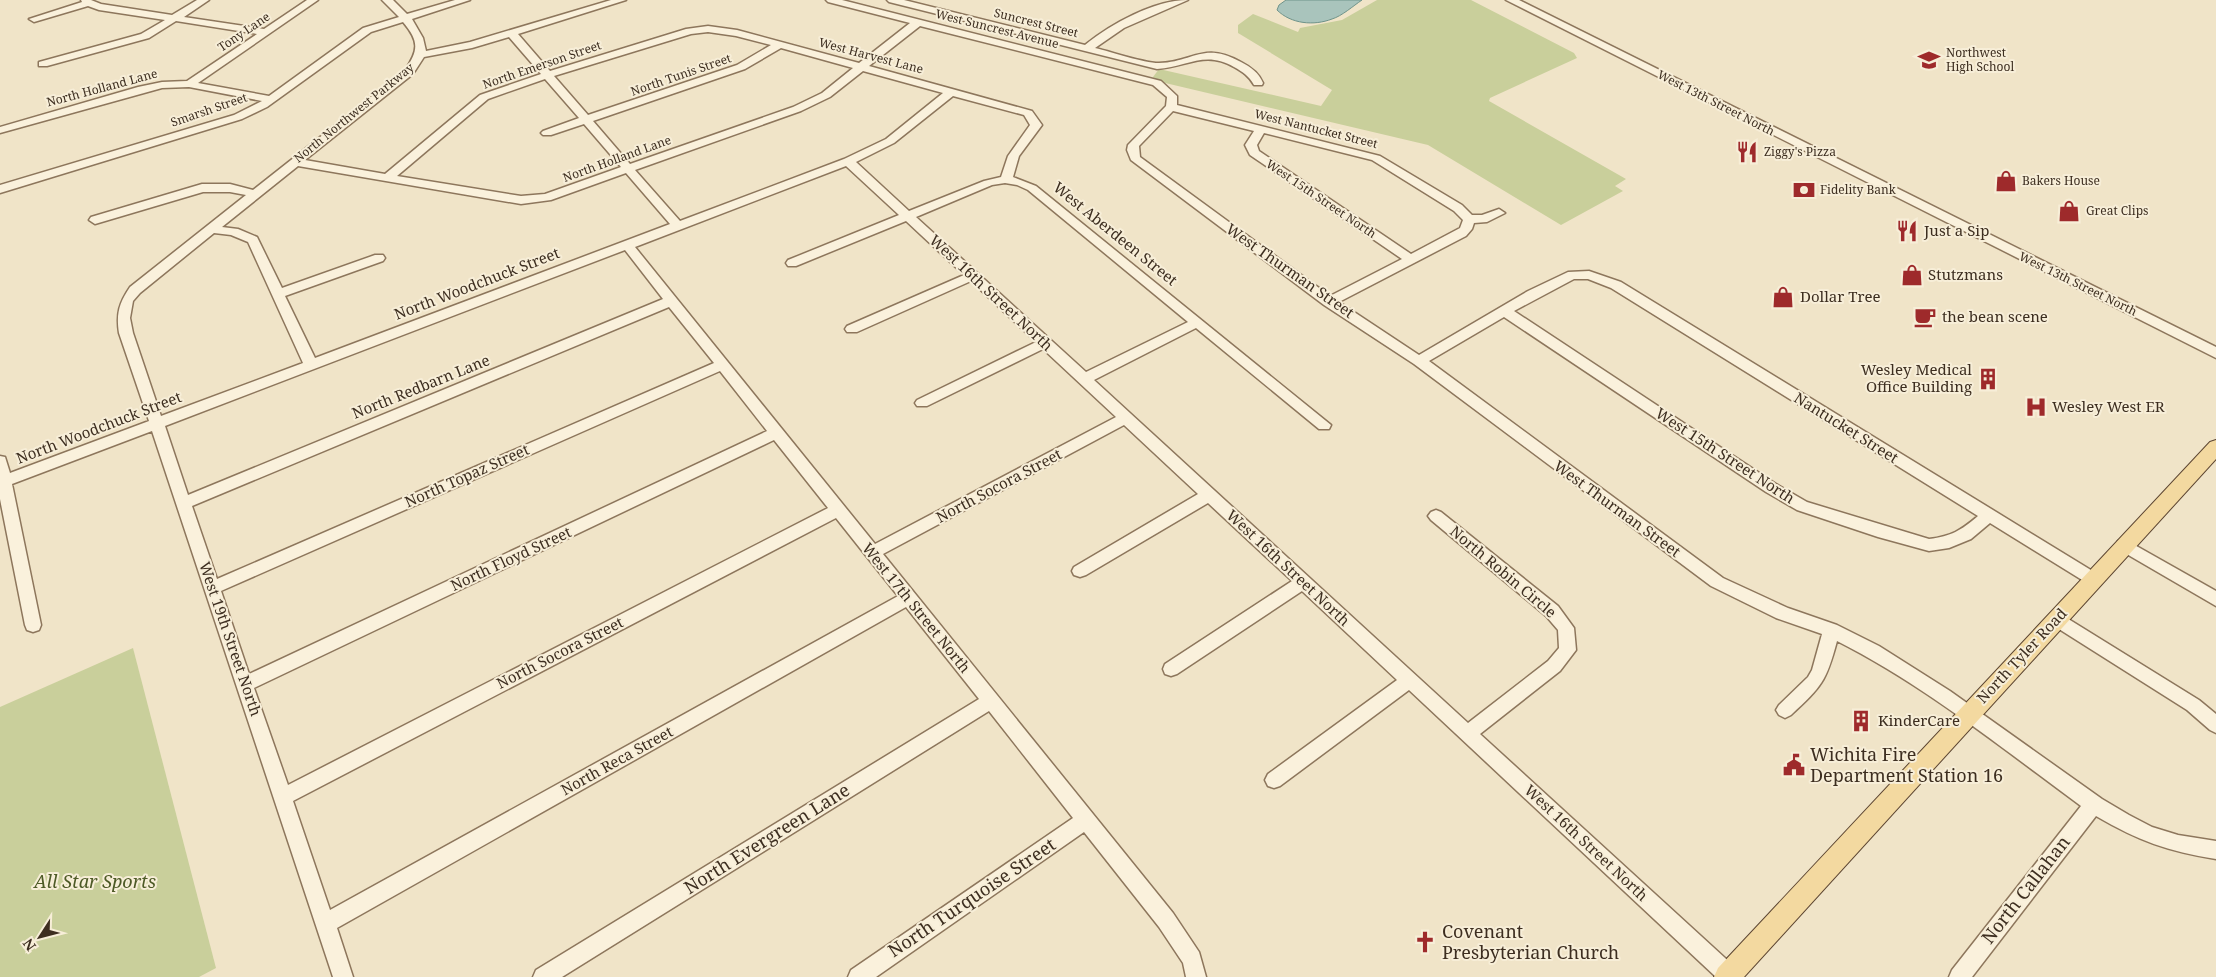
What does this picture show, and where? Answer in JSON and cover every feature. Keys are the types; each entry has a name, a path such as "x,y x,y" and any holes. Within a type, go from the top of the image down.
{"main road":[{"name":"North Tyler Road","path":"1728,976 2216,447"}],"street":[{"path":"43,64 145,36 204,0"},
{"name":"Tony Lane","path":"189,84 313,0"},
{"path":"387,0 405,18 419,39 422,46 421,55"},
{"name":"Smarsh Street","path":"0,189 238,117 270,100 367,30 465,0"},
{"name":"North Northwest Parkway","path":"127,301 134,290 210,228 409,72 421,55 472,45 512,34 621,0"},
{"name":"West Suncrest Avenue","path":"831,0 1151,82"},
{"name":"Suncrest Street","path":"892,0 1087,49"},
{"path":"932,10 944,0"},
{"path":"1087,49 1104,34 1130,20 1183,0"},
{"name":"West 13th Street North","path":"1511,0 2216,353"},
{"path":"34,19 87,2 99,7 266,32"},
{"name":"North Holland Lane","path":"294,162 521,200 547,197 798,109 826,95 918,22"},
{"name":"West Harvest Lane","path":"699,30 722,30 1021,110 1034,118 1036,125 1010,159 1007,179"},
{"name":"North Emerson Street","path":"388,177 484,97 547,75 699,30"},
{"path":"512,34 677,225"},
{"name":"North Tunis Street","path":"547,133 741,67 779,45"},
{"path":"1087,49 1157,66 1173,64 1203,54 1220,55 1256,76 1258,84"},
{"path":"1157,66 1151,82 1169,92 1172,101 1171,107"},
{"name":"North Holland Lane","path":"0,130 138,90 162,85 189,84 270,100"},
{"name":"North Woodchuck Street","path":"2,482 848,161 890,140 908,128 952,91"},
{"name":"West Nantucket Street","path":"1171,107 1376,158 1458,208 1468,219"},
{"name":"West Thurman Street","path":"1171,107 1134,145 1135,158 1329,302 1419,361 1536,450 1717,582 1782,613 1832,630 1873,651 1968,714 2095,805 2148,834 2178,844 2216,850"},
{"name":"West 15th Street North","path":"1261,129 1250,145 1254,153 1411,260"},
{"name":"West 16th Street North","path":"848,161 1468,733 1728,976"},
{"path":"792,263 988,183 1007,179"},
{"name":"West Aberdeen Street","path":"1007,179 1015,179 1032,188 1324,425"},
{"path":"95,220 202,188 230,188 255,194"},
{"path":"1329,302 1462,233 1466,229 1468,219 1483,219 1499,213"},
{"path":"210,228 234,232 253,240 311,365"},
{"name":"West 17th Street North","path":"626,244 1166,920 1192,959 1196,977"},
{"path":"278,294 379,258"},
{"name":"Nantucket Street","path":"1506,312 1533,294 1572,275 1580,274 1599,277 1616,285 2093,579"},
{"path":"852,329 972,276"},
{"name":"West 19th Street North","path":"127,301 123,318 126,333 158,423 343,977"},
{"name":"North Redbarn Lane","path":"184,503 671,301"},
{"path":"1419,361 1506,312"},
{"name":"West 15th Street North","path":"1506,312 1763,483 1802,506 1878,531 1929,544 1948,542 1966,535 1989,515"},
{"path":"1084,379 1198,322"},
{"path":"922,403 1045,342"},
{"path":"2194,342 2216,362"},
{"name":"North Topaz Street","path":"213,588 722,365"},
{"name":"North Socora Street","path":"872,553 1126,418"},
{"name":"North Floyd Street","path":"245,684 776,433"},
{"path":"0,461 2,482 33,626"},
{"path":"1080,571 1210,495"},
{"name":"North Socora Street","path":"283,797 837,510"},
{"name":"North Robin Circle","path":"1436,516 1552,611 1566,628 1568,650 1554,666 1468,733"},
{"path":"2124,545 2216,599"},
{"path":"1170,668 1303,582"},
{"name":"North Reca Street","path":"325,924 908,598"},
{"path":"2057,619 2193,705 2216,725"},
{"path":"1785,710 1814,682 1820,672 1832,630"},
{"path":"1274,780 1410,680"},
{"name":"North Evergreen Lane","path":"543,977 991,701"},
{"name":"North Callahan","path":"1959,977 2033,884 2085,814 2095,805"},
{"name":"North Turquoise Street","path":"858,977 1086,820"}],"green space":[{"path":"1377,0 1471,0 1574,53 1577,58 1490,98 1489,101 1626,179 1615,186 1623,191 1561,225 1428,145 1161,82 1153,77 1159,69 1321,106 1332,90 1238,33 1238,25 1253,14 1298,32 1300,28 1342,20"},
{"name":"All Star Sports","path":"133,648 216,968 199,977 0,977 0,707"}],"water":[{"path":"1286,0 1362,0 1336,18 1318,23 1310,23 1296,21 1277,10 1279,5"}],"place":[{"name":"Northwest High School","path":"1929,60"},
{"name":"Ziggy's Pizza","path":"1747,152"},
{"name":"Bakers House","path":"2006,181"},
{"name":"Fidelity Bank","path":"1804,190"},
{"name":"Great Clips","path":"2069,211"},
{"name":"Just a Sip","path":"1907,231"},
{"name":"Stutzmans","path":"1912,275"},
{"name":"Dollar Tree","path":"1783,297"},
{"name":"the bean scene","path":"1925,317"},
{"name":"Wesley Medical Office Building","path":"1988,379"},
{"name":"Wesley West ER","path":"2036,407"},
{"name":"KinderCare","path":"1861,721"},
{"name":"Wichita Fire Department Station 16","path":"1794,765"},
{"name":"Covenant Presbyterian Church","path":"1425,942"}]}
